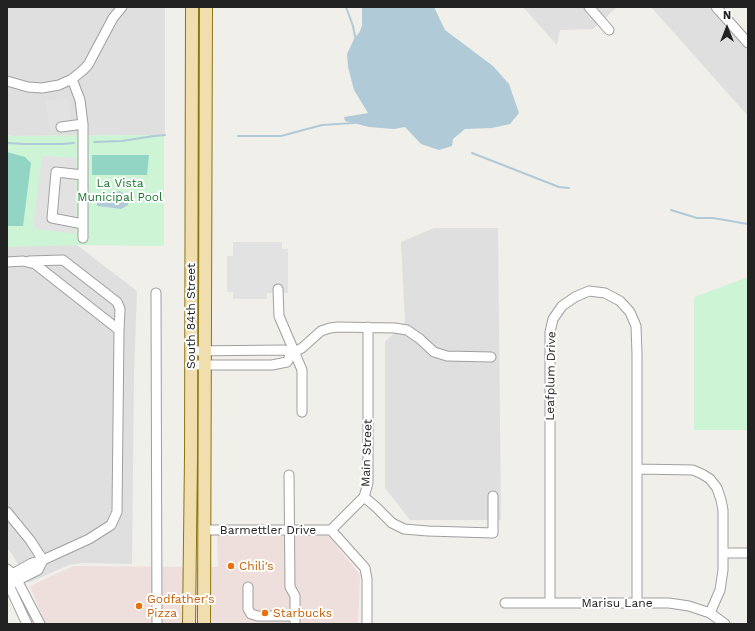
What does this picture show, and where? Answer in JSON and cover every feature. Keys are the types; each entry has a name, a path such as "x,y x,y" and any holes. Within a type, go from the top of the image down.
{"main road":[{"name":"South 84th Street","path":"189,624 192,7"},
{"name":"South 84th Street","path":"204,624 206,7"}],"street":[{"path":"7,81 42,88 59,85 72,79 88,65 113,18 122,7"},
{"path":"589,7 609,30"},
{"path":"716,7 748,43"},
{"path":"72,79 80,100 83,124 82,238"},
{"path":"61,127 83,124"},
{"path":"83,175 56,172 52,218 83,224"},
{"path":"7,262 63,260 117,302 120,309 117,512 111,525 89,539 43,560 38,570 10,578"},
{"path":"23,261 35,264 119,330"},
{"path":"278,289 279,316 293,352 302,370 302,412"},
{"name":"Leafplum Drive","path":"550,603 550,332 553,319 562,306 576,296 589,291 605,293 620,301 630,312 636,326 637,603"},
{"path":"156,293 157,624"},
{"path":"191,365 272,365 287,362 293,352 325,329 338,327 395,328 406,330 420,339 434,352 447,356 491,357"},
{"name":"Main Street","path":"332,530 364,498 368,483 368,327"},
{"path":"191,351 284,350 293,352"},
{"path":"637,469 693,470 710,479 717,488 721,500 723,553 720,590 710,614"},
{"path":"248,587 248,609 251,614 295,620 295,596 290,587 289,475"},
{"path":"364,498 376,507 392,523 404,529 493,533 493,496"},
{"path":"7,512 30,540 43,560"},
{"name":"Barmettler Drive","path":"204,530 332,530"},
{"path":"332,530 365,568 367,579 367,624"},
{"path":"723,553 748,552"},
{"path":"10,578 28,601 40,624"},
{"path":"10,578 27,624"},
{"path":"19,605 28,601"},
{"name":"Marisu Lane","path":"505,603 669,603 689,606 710,614 725,624"}],"shaded area":[{"path":"7,7 165,7 165,135 7,135"},
{"path":"523,7 617,7 593,29 560,30 557,45"},
{"path":"651,7 708,7 748,51 748,116"},
{"path":"67,98 72,128 51,132 45,101"},
{"path":"42,156 76,158 75,234 33,228"},
{"path":"434,228 498,228 501,520 410,520 385,488 385,342 405,322 401,242"},
{"path":"233,242 282,242 282,249 288,249 288,293 267,293 267,299 233,299 233,292 227,292 227,256 233,256"},
{"path":"77,245 137,291 134,374 132,564 82,563 69,565 28,583 14,557 7,548 7,246"},
{"path":"217,534 328,535 360,575 358,624 45,624 30,586 73,566 218,567"}],"green space":[{"name":"La Vista Municipal Pool","path":"7,135 164,135 164,246 77,245 7,247"},
{"path":"7,152 25,157 31,163 23,226 7,226"},
{"path":"92,155 149,155 147,175 92,175"},
{"path":"748,277 748,430 694,430 694,297"}],"water":[{"path":"362,7 434,7 445,30 493,66 509,84 519,113 510,124 492,128 465,129 453,139 452,146 439,150 421,144 405,127 394,129 369,127 345,121 344,117 368,113 354,90 348,67 347,54 362,26"},
{"path":"120,191 128,197 128,205 121,209 97,206 97,195"}],"waterway":[{"path":"346,7 353,26 355,37"},
{"path":"238,136 281,136 322,125 354,123"},
{"path":"94,142 122,141 165,135"},
{"path":"7,143 74,143"},
{"path":"472,153 559,187 569,188"},
{"path":"671,210 697,218 713,218 748,224"}],"place":[{"name":"Chili's","path":"231,566"},
{"name":"Godfather's Pizza","path":"139,606"},
{"name":"Starbucks","path":"265,613"}]}
